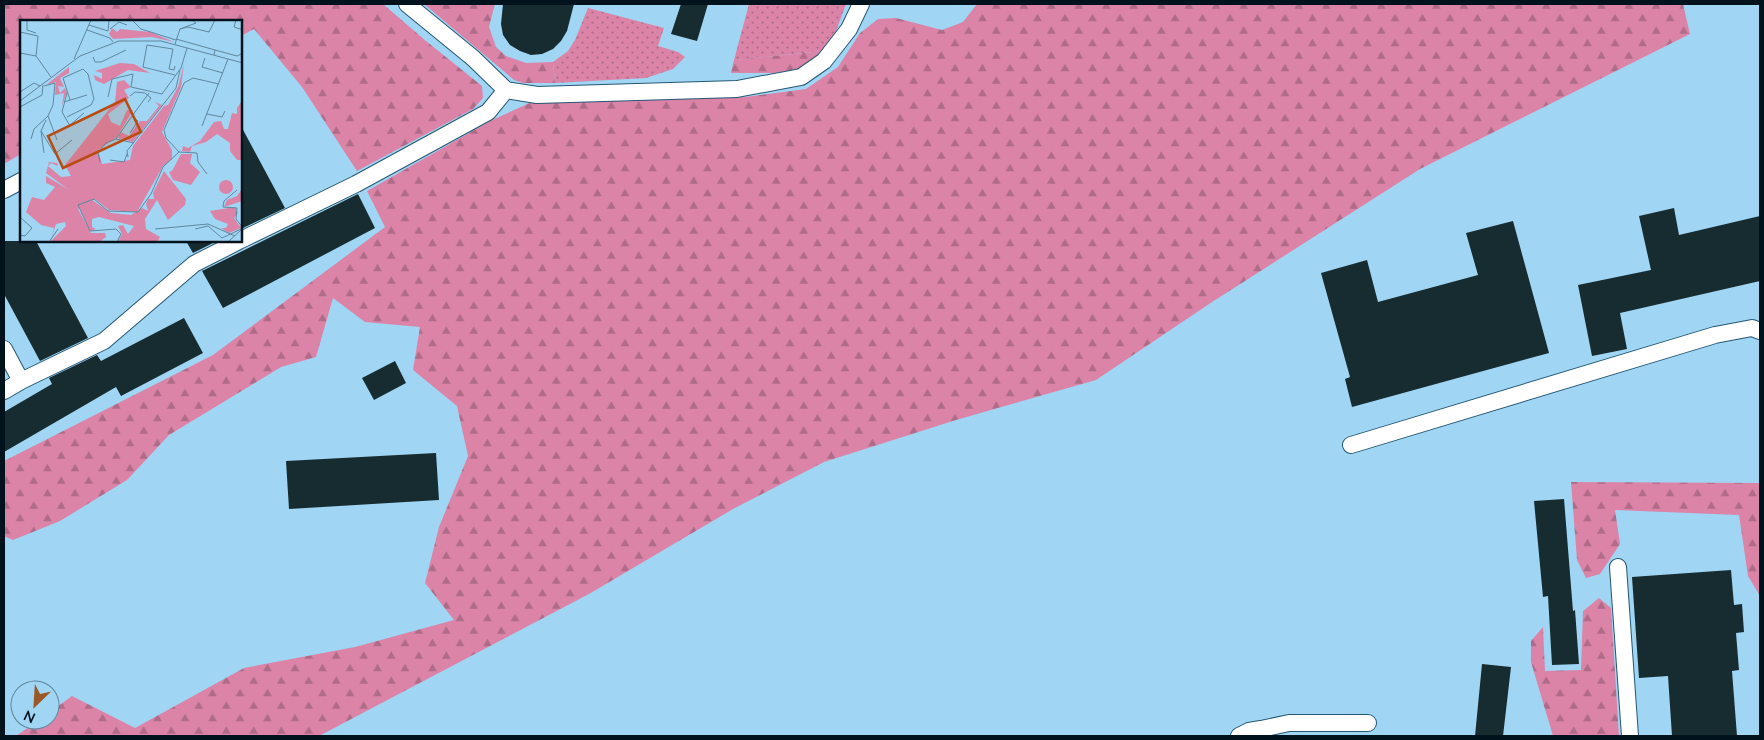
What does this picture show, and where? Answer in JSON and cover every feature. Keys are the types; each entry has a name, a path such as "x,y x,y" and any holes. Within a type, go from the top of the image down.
{"lane":[{"path":"407,4 473,58 506,90 537,94 737,89 801,77 824,61 848,29 861,4"},
{"path":"242,240 356,184 488,112 506,90"},
{"path":"4,190 20,182"},
{"path":"4,390 104,341 194,264 238,242"},
{"path":"1351,445 1715,335 1752,328 1760,331"},
{"path":"4,349 21,381"},
{"path":"1618,567 1630,736"},
{"path":"1239,736 1248,732 1260,733 1289,722 1368,723"}],"green space":[{"path":"4,4 383,4 482,86 483,98 473,109 357,171 302,87 254,29 242,35 242,20 20,20 20,155 4,164"},
{"path":"424,4 495,4 489,27 496,47 506,56 526,63 553,62 555,83 523,83 514,80"},
{"path":"749,4 846,4 836,31 823,51 734,60"},
{"path":"977,4 1683,4 1690,34 1420,169 1212,302 1096,380 956,420 824,462 733,509 589,594 319,736 16,736 25,730 60,730 60,705 72,696 135,728 244,668 355,647 454,620 425,583 439,527 468,456 457,406 413,370 420,327 365,322 333,298 316,357 281,367 169,435 127,480 60,521 13,540 4,536 4,461 213,355 385,227 367,191 490,121 534,101 745,97 806,89 838,67 860,33 878,19 896,18 942,30 963,22"},
{"path":"588,8 664,28 658,46 678,52 685,57 673,69 646,78 555,83 553,62 568,51 575,40"},
{"path":"823,51 802,68 775,73 731,73 734,60"},
{"path":"1571,482 1760,483 1760,596 1748,576 1739,515 1615,510 1620,544 1600,574 1586,578 1577,560"},
{"path":"1599,598 1611,608 1619,736 1553,736 1531,662 1531,641 1543,627 1545,671 1581,670 1583,611"}],"building":[{"path":"503,4 574,4 567,31 561,41 553,49 542,54 531,55 510,45 503,35 501,24"},
{"path":"681,4 708,4 697,41 671,34"},
{"path":"242,128 285,208 242,229"},
{"path":"358,194 375,228 223,308 202,271"},
{"path":"1674,208 1679,235 1760,216 1760,281 1620,313 1627,349 1592,356 1578,285 1651,270 1639,216"},
{"path":"1513,221 1549,353 1352,407 1345,379 1350,377 1321,273 1367,260 1378,302 1478,275 1466,233"},
{"path":"4,241 37,242 88,338 40,361 4,294"},
{"path":"187,242 215,242 193,253"},
{"path":"184,318 203,353 121,396 116,387 4,452 4,412 52,384 49,378 97,355 101,361"},
{"path":"395,361 406,383 374,400 362,378"},
{"path":"436,453 439,500 289,509 286,461"},
{"path":"1564,499 1579,664 1552,665 1548,596 1543,597 1534,501"},
{"path":"1731,570 1734,605 1742,604 1744,632 1736,633 1739,670 1732,671 1737,736 1672,736 1668,676 1639,678 1632,577"},
{"path":"1482,664 1511,667 1503,736 1475,736"}]}
